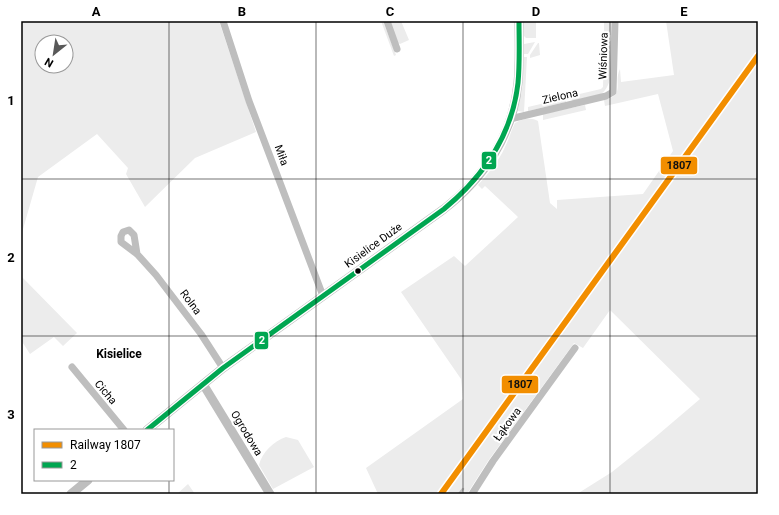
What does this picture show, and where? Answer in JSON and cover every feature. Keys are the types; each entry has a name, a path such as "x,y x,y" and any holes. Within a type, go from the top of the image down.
{"street":[{"name":"Miła","path":"223,21 249,101 322,296"},
{"path":"387,21 397,49"},
{"name":"Kisielice Duże","path":"148,429 223,368 444,209 480,176 504,137 510,119 518,84 519,21"},
{"name":"Wiśniowa","path":"613,92 615,21"},
{"name":"Zielona","path":"510,119 606,96 613,92"},
{"name":"Rolna","path":"137,254 179,304 223,368"},
{"name":"Łąkowa","path":"472,494 493,461 575,348"},
{"name":"Cicha","path":"72,367 123,429"},
{"name":"Ogrodowa","path":"203,384 270,494"},
{"path":"71,494 87,481"}],"shaded area":[{"path":"21,21 219,21 256,132 195,158 145,207 126,174 128,168 97,134 38,177 21,236"},
{"path":"381,21 383,21 396,55 394,56"},
{"path":"390,21 401,21 409,40 400,44 398,43"},
{"path":"523,21 536,21 536,38 526,38 524,36"},
{"path":"604,21 611,21 611,35 604,35"},
{"path":"666,21 758,21 758,49 437,494 378,494 366,468 463,399 461,379 401,292 454,256 465,266 518,217 485,186 482,189 478,185 500,157 515,123 521,120 529,119 538,121 550,203 557,209 557,200 643,194 673,151 658,94 605,106 604,100 611,98 617,92 618,74 620,69 621,82 674,75"},
{"path":"604,40 611,41 612,62 610,77 605,90 601,94 572,101 571,96 601,89 603,87"},
{"path":"535,42 528,54 524,54 524,44"},
{"path":"538,43 540,55 530,58 530,55"},
{"path":"524,57 527,57 524,112 518,111 518,109 522,90"},
{"path":"758,62 758,494 577,494 612,472 700,399 610,310 583,348 574,343 488,461 467,494 444,494"},
{"path":"566,98 566,102 528,111 528,107"},
{"path":"585,105 586,110 543,120 543,114"},
{"path":"21,276 77,333 63,346 54,337 30,354 21,340"},
{"path":"286,437 298,440 314,467 273,489 259,465 266,451 277,441"},
{"path":"188,484 195,494 177,494"}],"waterway":[{"path":"459,494 463,489"}],"rail line":[{"name":"1807","path":"441,494 758,56"}],"transit line":[{"name":"2","path":"148,429 223,368 444,209 472,183 494,153 510,120 518,83 519,21"}],"district":[{"name":"Kisielice","path":"119,354"}]}
